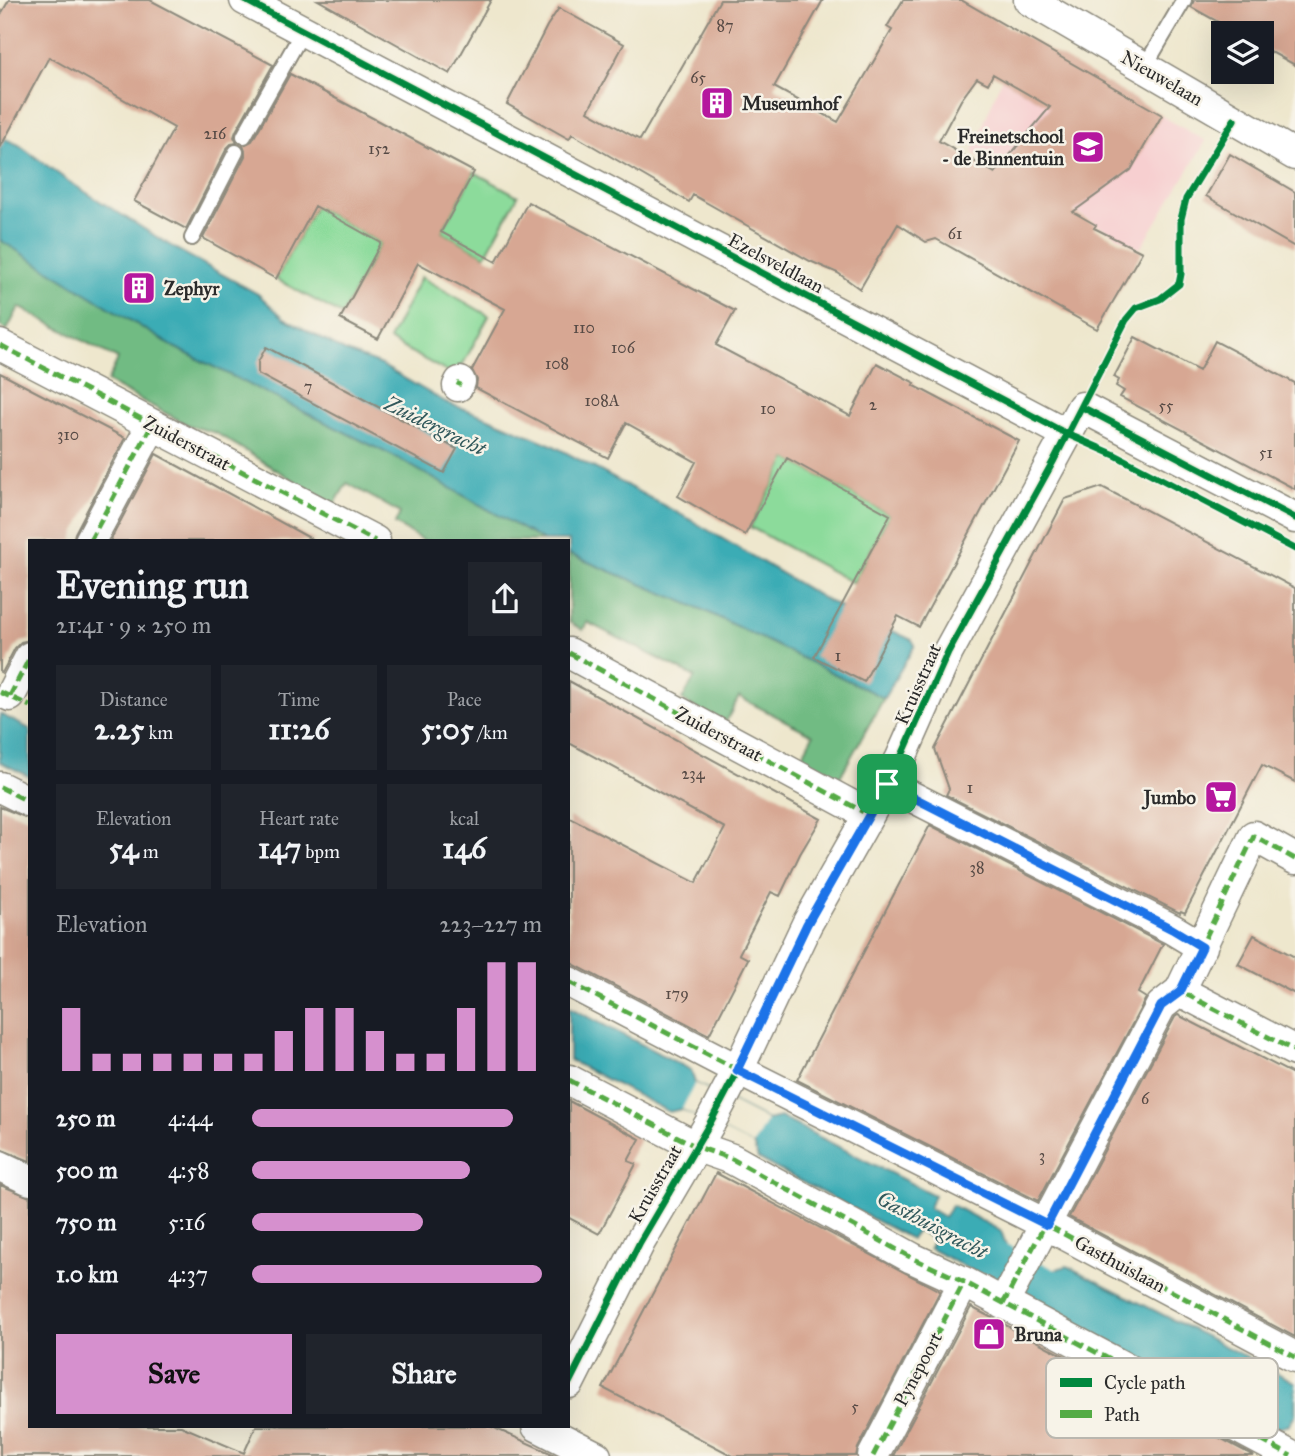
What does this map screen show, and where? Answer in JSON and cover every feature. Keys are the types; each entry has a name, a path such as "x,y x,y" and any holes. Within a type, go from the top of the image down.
{"street":[{"name":"Ezelsveldlaan","path":"245,0 1067,434"},
{"name":"Nieuwelaan","path":"1029,0 1295,155"},
{"name":"Zuiderstraat","path":"0,345 371,539"},
{"name":"Kruisstraat","path":"570,1381 640,1242 737,1070 785,967 901,760 948,652 1082,407 1295,518"},
{"path":"97,538 152,425"},
{"name":"Zuiderstraat","path":"570,654 869,815"},
{"path":"13,698 28,662"},
{"path":"887,784 1160,922 1202,947"},
{"path":"0,787 28,801"},
{"path":"1009,1293 1161,1006 1180,992 1254,836 1295,859"},
{"name":"Gasthuislaan","path":"570,983 737,1070 1047,1225 1295,1357"},
{"path":"1180,992 1295,1051"},
{"path":"570,1080 709,1122 732,1159 912,1258 964,1282 1009,1293 1121,1358"},
{"path":"0,1166 28,1179"},
{"name":"Pynepoort","path":"873,1456 964,1282"},
{"path":"543,1428 596,1456"},
{"path":"1260,1438 1291,1456"}],"lane":[{"path":"1144,68 1184,0"},
{"path":"244,136 303,31"},
{"path":"192,238 236,152"}],"shaded area":[{"name":"Freinetschool - de Binnentuin","path":"1019,35 1206,141 1140,249 972,153"}],"green space":[{"path":"474,172 518,196 485,256 441,232"},
{"path":"315,206 381,243 342,315 276,279"},
{"path":"0,240 174,347 399,459 540,539 421,539 395,524 400,513 347,483 334,505 216,433 188,425 107,382 118,359 19,307 7,330 0,326"},
{"path":"421,277 489,316 456,377 389,340"},
{"path":"787,458 890,515 853,583 750,527"},
{"path":"570,554 701,609 884,698 836,784 798,764 813,735 739,697 724,725 682,700 695,677 587,622 583,630 570,623"}],"water":[{"name":"Zuidergracht","path":"0,137 19,145 68,181 176,249 258,294 284,318 344,351 381,365 447,403 552,445 691,520 828,601 912,640 915,645 884,698 701,609 570,554 570,539 540,539 399,459 174,347 0,240"},
{"path":"0,714 28,728 28,776 0,762"},
{"path":"570,1008 691,1070 695,1083 767,1120 780,1117 934,1195 929,1208 944,1217 952,1205 1001,1231 1006,1245 992,1270 978,1274 929,1248 933,1239 918,1230 911,1239 758,1159 753,1144 682,1109 669,1112 570,1061"},
{"path":"1067,1266 1248,1358 1140,1358 1045,1310 1040,1295 1053,1270"},
{"path":"1278,1373 1295,1382 1295,1414 1289,1425 1278,1428"}],"pier":[{"path":"695,1083 767,1120 753,1145 682,1109"}],"building":[{"path":"9,0 150,0 273,65 236,131 234,137 237,143 227,148 186,229 134,201 174,128 49,57 0,148 0,16"},
{"path":"318,0 491,0 450,74"},
{"path":"720,0 823,0 774,87 838,122 892,30 887,27 903,0 961,0 1162,115 1131,170 1073,212 1096,225 1094,228 1142,252 1097,329 936,239 926,242 898,224 860,289 838,273 810,261 693,195 689,202 572,134 569,139 507,104 559,8 624,44 588,111 640,140","holes":["993,74 1050,107 995,173 939,141 961,100 977,78 988,84"]},
{"path":"1194,0 1295,0 1295,65 1274,54 1274,21 1216,21 1191,7"},
{"path":"290,74 474,172 441,232 496,262 528,202 735,311 716,345 850,416 877,363 1019,441 919,627 898,616 864,682 814,657 890,515 787,458 745,535 678,496 696,462 626,423 608,458 476,388 477,380 472,370 505,309 418,263 378,339 340,319 381,243 315,206 276,279 203,238 245,156 243,145 252,141"},
{"path":"1230,154 1295,192 1295,247 1206,196"},
{"path":"1135,337 1199,371 1215,341 1295,383 1295,489 1120,397 1124,391 1116,386 1119,380 1114,377"},
{"path":"266,347 457,449 444,473 258,374 258,362"},
{"path":"0,373 125,438 74,539 28,539 28,640 21,642 15,648 2,673"},
{"path":"156,454 311,539 111,539"},
{"path":"1102,487 1295,588 1295,782 1262,765 1185,913 1180,913 946,795 949,789 935,749 1065,499"},
{"path":"570,682 821,819 780,896 771,892 739,954 748,959 709,1035 570,963 570,818 696,883 725,828 570,744"},
{"path":"0,807 28,818 28,1160 0,1149"},
{"path":"930,825 1163,944 1138,993 1146,998 1038,1201 797,1080"},
{"path":"1254,935 1295,957 1295,994 1238,964"},
{"path":"1178,1015 1295,1075 1295,1337 1069,1217"},
{"path":"570,1102 640,1139 628,1161 636,1164 599,1234 570,1219"},
{"path":"716,1173 940,1291 856,1456 733,1456 603,1388"},
{"path":"0,1185 28,1196 28,1428 186,1428 244,1453 255,1428 494,1428 557,1456 0,1456"},
{"path":"971,1307 1069,1358 1046,1358 1046,1438 1220,1438 1254,1456 893,1456"}],"waterway":[{"name":"Gasthuisgracht","path":"954,1238 1089,1308"}],"marked path":[{"path":"0,345 371,539"},
{"path":"458,386 460,382"},
{"path":"91,539 152,425"},
{"path":"570,654 869,815"},
{"path":"10,696 28,661"},
{"path":"0,692 28,705"},
{"path":"887,784 1172,929 1202,947"},
{"path":"0,787 28,801"},
{"path":"1295,859 1254,836 1180,991 1295,1051"},
{"path":"570,983 1047,1225 1295,1357"},
{"path":"1003,1304 1161,1006 1180,991"},
{"path":"570,1081 695,1146 732,1159 912,1258 964,1282 1107,1358"},
{"path":"873,1456 964,1282"},
{"path":"1257,1438 1291,1456"}],"cycle path":[{"path":"245,0 1067,434 1115,455 1295,549"},
{"path":"570,1381 640,1242 738,1070 807,924 900,760 948,652 1054,460 1126,320 1136,308 1160,299 1179,284 1181,219 1186,199 1234,120"},
{"path":"1082,407 1295,518"}],"place":[{"name":"Museumhof","path":"717,103"},
{"name":"Freinetschool - de Binnentuin","path":"1088,147"},
{"name":"Zephyr","path":"139,288"},
{"name":"Jumbo","path":"1221,797"},
{"name":"Bruna","path":"989,1334"}],"route":[{"path":"887,784 1172,929 1202,947 1180,992 1161,1006 1047,1225 737,1070 807,924 887,784"}]}
